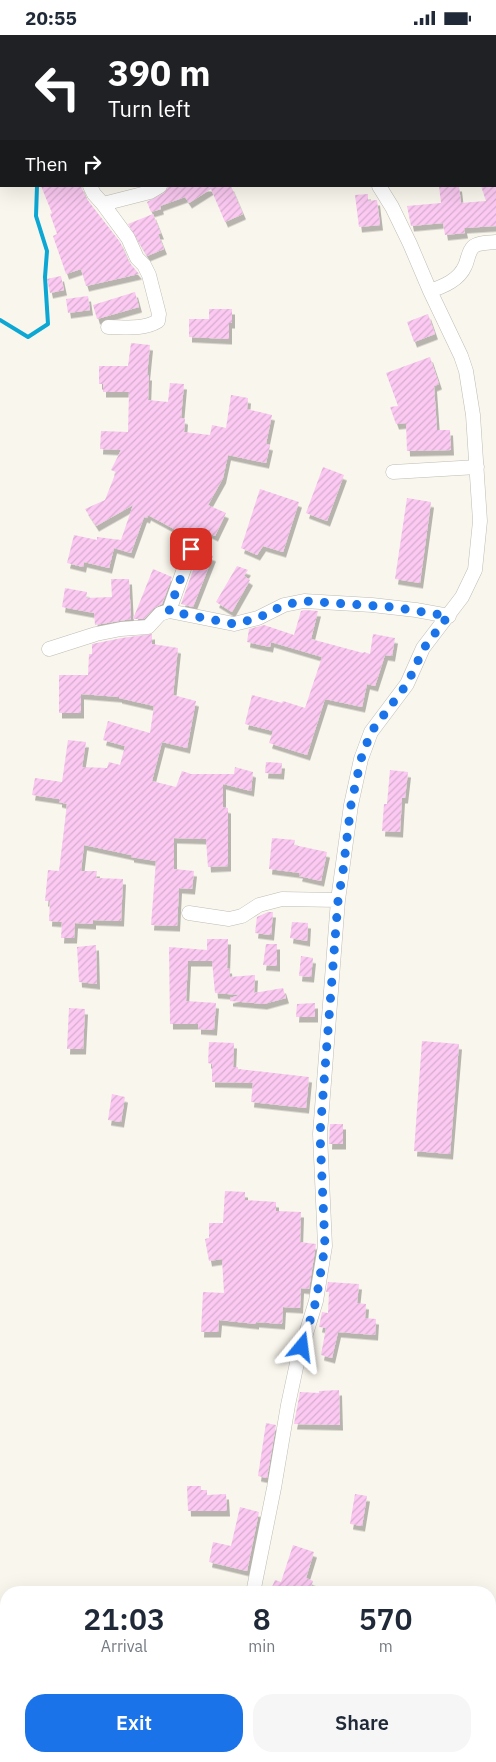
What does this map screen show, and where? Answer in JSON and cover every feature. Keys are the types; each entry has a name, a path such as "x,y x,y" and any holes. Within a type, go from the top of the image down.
{"street":[{"path":"90,187 128,238 137,258 144,265 149,275 159,314 158,321 152,325 108,327"},
{"path":"103,204 150,192 158,187"},
{"path":"254,1586 274,1489 288,1405 316,1301 325,1246 320,1134 338,901 351,805 361,759 371,732 407,684 424,648 462,597 475,570 480,521 473,415 466,371 461,356 396,215 380,187"},
{"path":"430,291 446,285 457,277 465,267 470,250 473,247 478,244 496,242"},
{"path":"393,472 477,467"},
{"path":"169,611 191,549"},
{"path":"49,649 96,634 121,629 148,627 160,613 169,611 234,624 258,618 284,605 304,601 392,607 448,616"},
{"path":"189,913 228,919 242,916 259,905 282,899 338,901"}],"building":[{"path":"41,187 81,187 86,198 120,242 129,262 139,274 86,286 81,269 66,274 53,236 57,234 50,214 52,213"},
{"path":"168,187 231,187 243,214 225,222 211,189 189,203 185,197 160,206 161,209 151,212 147,202 164,193"},
{"path":"439,187 459,187 461,203 486,201 481,187 496,187 496,226 464,228 465,233 445,235 443,223 411,226 407,206 441,203"},
{"path":"368,194 368,201 377,200 380,225 359,227 355,195"},
{"path":"153,214 161,234 158,234 164,249 147,256 128,224"},
{"path":"61,276 64,290 50,293 47,279"},
{"path":"135,292 139,307 97,319 93,305"},
{"path":"88,296 90,310 68,313 66,299"},
{"path":"209,309 232,309 232,323 229,323 229,339 189,337 189,319 209,319"},
{"path":"428,314 435,334 414,342 407,322"},
{"path":"131,343 150,345 147,375 149,375 148,400 168,402 170,383 184,384 181,418 185,419 184,432 210,435 212,425 226,428 231,395 248,398 247,409 272,415 266,444 270,445 266,463 228,455 223,478 208,505 226,513 215,536 197,527 191,538 148,515 147,518 144,517 131,553 114,548 109,568 84,562 83,567 67,563 74,535 97,540 97,537 121,540 133,505 96,526 85,509 105,500 116,472 111,470 121,450 100,449 101,431 128,432 129,392 103,392 103,384 99,384 99,366 128,366"},
{"path":"430,357 439,384 434,386 437,430 450,430 451,450 407,451 406,423 396,424 390,407 398,406 386,373"},
{"path":"323,467 344,475 327,521 306,513"},
{"path":"260,489 299,502 283,552 263,546 257,555 241,548"},
{"path":"407,498 431,502 420,583 395,579"},
{"path":"200,551 213,556 193,607 181,604"},
{"path":"237,566 248,570 244,576 250,580 232,612 216,602"},
{"path":"153,569 172,577 162,604 154,608 144,619 133,619"},
{"path":"111,579 129,579 131,619 95,625 94,613 62,607 65,588 87,592 86,598 112,597"},
{"path":"301,611 318,611 311,639 370,654 373,634 395,638 392,656 385,655 375,686 367,684 362,707 325,699 307,755 269,743 273,731 245,724 252,695 282,703 283,701 305,708 322,657 271,642 270,647 247,642 249,629 264,625 294,635"},
{"path":"152,634 152,644 178,648 173,695 196,701 187,748 162,742 152,781 176,787 182,771 191,774 234,774 235,767 253,772 251,791 223,784 223,807 228,808 228,866 208,867 206,839 174,838 174,869 194,871 192,889 179,888 177,926 151,925 156,861 131,857 131,855 84,845 81,871 97,871 96,878 123,879 121,921 93,920 93,924 75,923 74,938 61,938 62,922 49,921 50,901 45,901 48,870 59,871 67,804 59,802 59,799 32,795 35,778 62,782 68,740 86,742 82,767 107,768 109,762 120,765 125,746 103,740 108,721 150,733 154,706 119,697 81,694 81,713 59,713 59,675 88,675 89,654 92,654 92,644"},
{"path":"266,762 282,763 281,774 265,773"},
{"path":"390,770 408,772 405,798 402,798 400,832 382,831 384,804 387,804"},
{"path":"272,838 295,840 294,845 327,852 321,881 299,876 300,873 269,869"},
{"path":"273,912 271,935 255,933 257,917"},
{"path":"292,922 308,923 307,941 290,938"},
{"path":"207,939 228,939 227,968 229,968 230,977 255,975 254,993 283,988 286,998 264,1004 230,1001 230,998 240,995 215,993 212,961 188,961 186,1001 216,1003 214,1030 198,1029 198,1024 170,1024 169,947 207,950"},
{"path":"266,944 277,944 277,966 263,965"},
{"path":"96,945 97,984 79,982 77,947"},
{"path":"301,956 313,958 311,977 299,976"},
{"path":"315,1003 315,1017 296,1017 297,1004"},
{"path":"69,1008 85,1009 83,1049 67,1049"},
{"path":"422,1041 459,1044 450,1154 414,1151"},
{"path":"209,1042 234,1043 233,1067 238,1067 238,1069 309,1077 306,1108 251,1102 253,1083 212,1082 212,1064 208,1063"},
{"path":"112,1094 125,1097 121,1122 108,1120"},
{"path":"330,1124 343,1124 343,1144 329,1144"},
{"path":"225,1191 245,1192 245,1200 276,1202 276,1211 301,1212 300,1242 316,1244 309,1289 301,1288 300,1308 283,1307 282,1324 256,1322 256,1324 219,1320 218,1332 201,1332 203,1292 224,1293 222,1259 209,1261 205,1239 209,1238 209,1223 223,1223"},
{"path":"328,1282 359,1284 357,1303 366,1304 365,1318 376,1319 375,1335 338,1332 332,1358 321,1355 326,1328 319,1327 322,1312 328,1313 329,1292 326,1292"},
{"path":"339,1390 340,1425 294,1424 300,1392 319,1393 319,1391"},
{"path":"266,1423 276,1425 267,1478 258,1476"},
{"path":"187,1486 201,1486 201,1490 207,1490 207,1495 226,1494 227,1511 188,1511"},
{"path":"355,1494 367,1496 362,1526 350,1524"},
{"path":"240,1507 259,1512 247,1571 209,1562 213,1542 231,1546"},
{"path":"293,1545 314,1552 306,1578 313,1581 311,1586 272,1586 275,1580 281,1582"}],"waterway":[{"path":"0,320 28,337 48,324 45,277 47,251 36,216 37,187"}],"route":[{"path":"191,549 169,611 234,624 258,618 284,605 304,601 392,607 448,616 424,648 407,684 371,732 361,759 351,805 338,901 320,1134 325,1246 316,1301 302,1347"}]}
